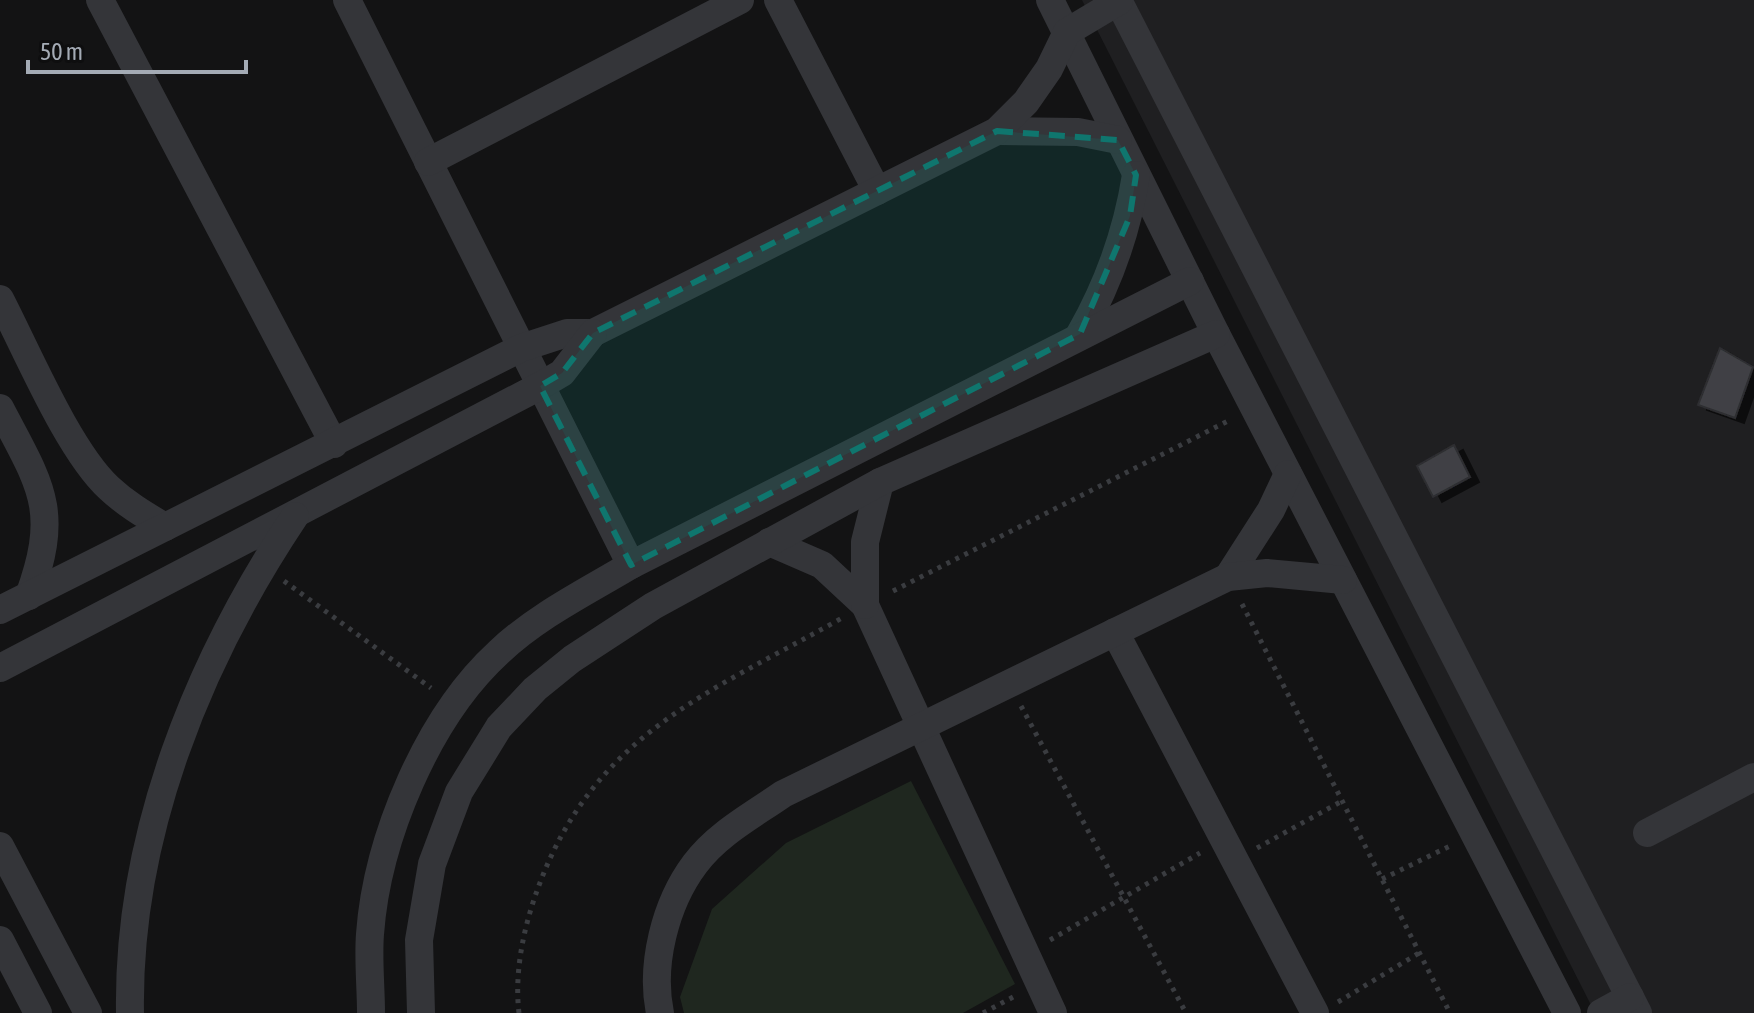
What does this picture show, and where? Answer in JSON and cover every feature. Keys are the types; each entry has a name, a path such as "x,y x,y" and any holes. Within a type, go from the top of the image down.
{"street":[{"path":"100,0 334,444"},
{"path":"347,0 631,565"},
{"path":"428,162 740,0"},
{"path":"778,0 877,191"},
{"path":"1050,0 1216,334 1567,1013"},
{"path":"0,668 540,386 562,373 593,333 997,131 1026,102 1049,69 1067,32 1118,0 1634,1005 1601,1013"},
{"path":"997,131 1078,132 1118,140"},
{"path":"1080,334 1118,257 1130,216 1136,175"},
{"path":"371,1013 370,933 386,850 418,768 451,703 499,651 547,616 631,565 1080,334 1190,281"},
{"path":"0,299 84,458 107,486 134,509 165,527"},
{"path":"0,610 521,348 567,333 593,333"},
{"path":"421,1013 419,940 432,864 459,792 499,727 535,689 572,659 653,606 880,482 1216,334"},
{"path":"0,408 41,487 46,524 42,561 29,596"},
{"path":"1228,577 1271,510 1288,474"},
{"path":"865,605 865,542 880,482"},
{"path":"130,1013 137,911 155,820 182,731 218,646 263,565 296,514"},
{"path":"769,542 822,565 865,605 1053,1013"},
{"path":"660,1013 659,952 672,906 695,864 724,835 783,794 1228,577 1280,573 1343,580"},
{"path":"1115,632 1229,849 1324,1009"},
{"path":"1647,833 1754,777"},
{"path":"0,846 88,1013"},
{"path":"0,940 21,997"}],"path":[{"path":"519,1013 517,997 526,919 553,846 600,775 637,740 684,707 865,605 1254,407"},
{"path":"263,565 451,703"},
{"path":"1228,577 1450,1013"},
{"path":"1009,684 1186,1013"},
{"path":"1025,955 1123,897 1342,801"},
{"path":"1382,879 1475,834"},
{"path":"1324,1009 1419,953"},
{"path":"983,1013 1037,984"}],"highlighted area":[{"path":"997,131 1118,140 1136,175 1130,216 1080,334 631,565 540,386 562,373 593,333"}],"shaded area":[{"path":"1082,0 1754,0 1754,1013 1595,1013"},
{"path":"911,781 1015,984 963,1013 684,1013 680,997 712,909 786,843"}],"building":[{"path":"1720,348 1753,367 1735,418 1698,405"},
{"path":"1454,445 1470,477 1433,497 1417,466"}]}
